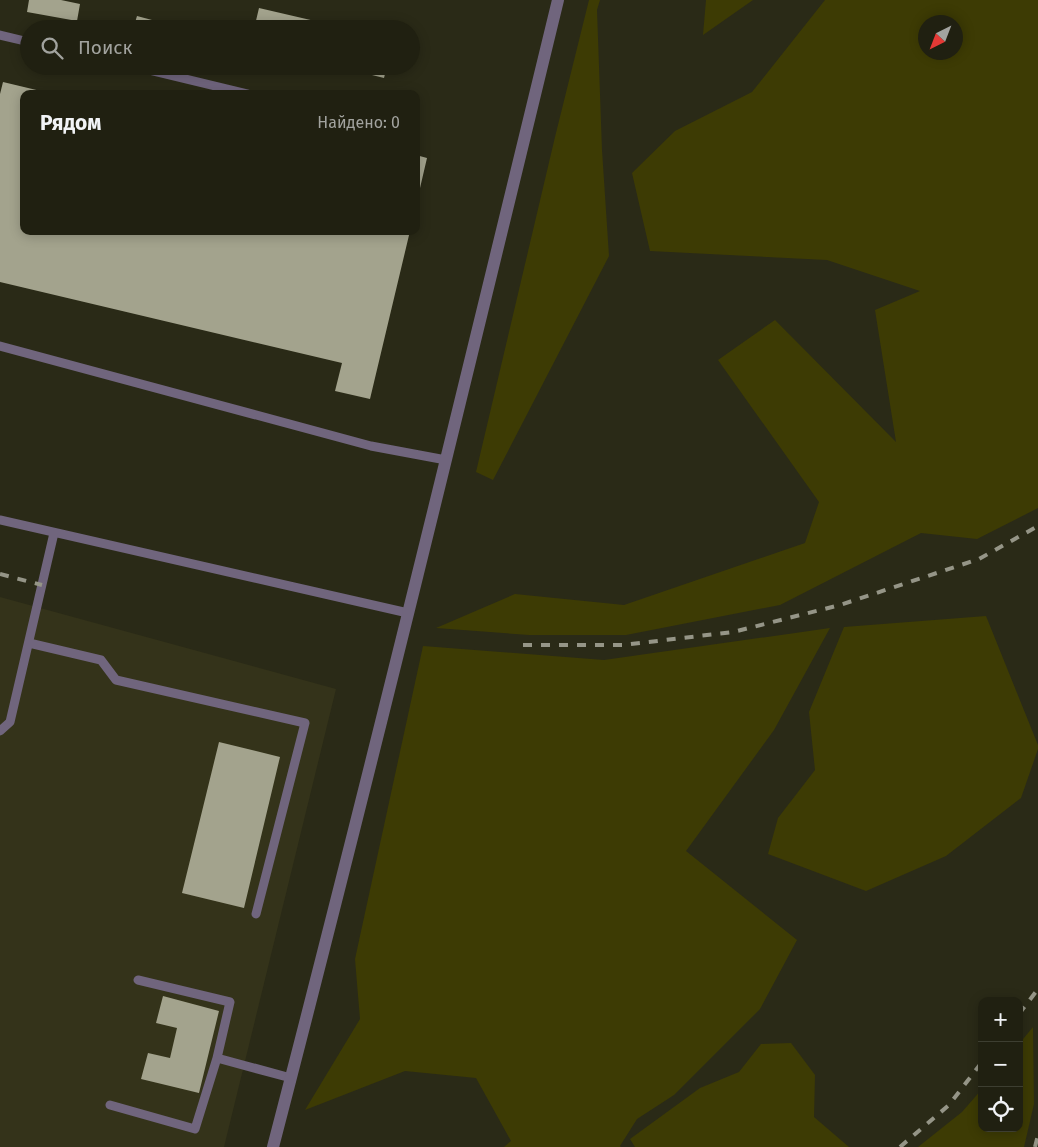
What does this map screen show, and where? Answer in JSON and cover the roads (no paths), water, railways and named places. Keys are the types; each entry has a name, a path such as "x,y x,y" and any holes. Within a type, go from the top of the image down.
{"street":[{"path":"273,1147 408,614 558,0"}],"lane":[{"path":"0,35 20,40"},
{"path":"169,75 231,90"},
{"path":"0,346 371,446 446,460"},
{"path":"0,520 54,534 408,614"},
{"path":"0,731 10,722 54,534"},
{"path":"29,643 101,660 116,680 305,722 256,914"},
{"path":"110,1106 195,1129 217,1058 230,1002 138,980"},
{"path":"217,1058 291,1078"}],"railway":[{"path":"523,645 623,645 733,632 840,605 979,559 1038,526"},
{"path":"0,574 42,585"},
{"path":"1023,1009 1038,989"},
{"path":"900,1147 949,1105 978,1067"},
{"path":"1035,1147 1038,1135"}]}
